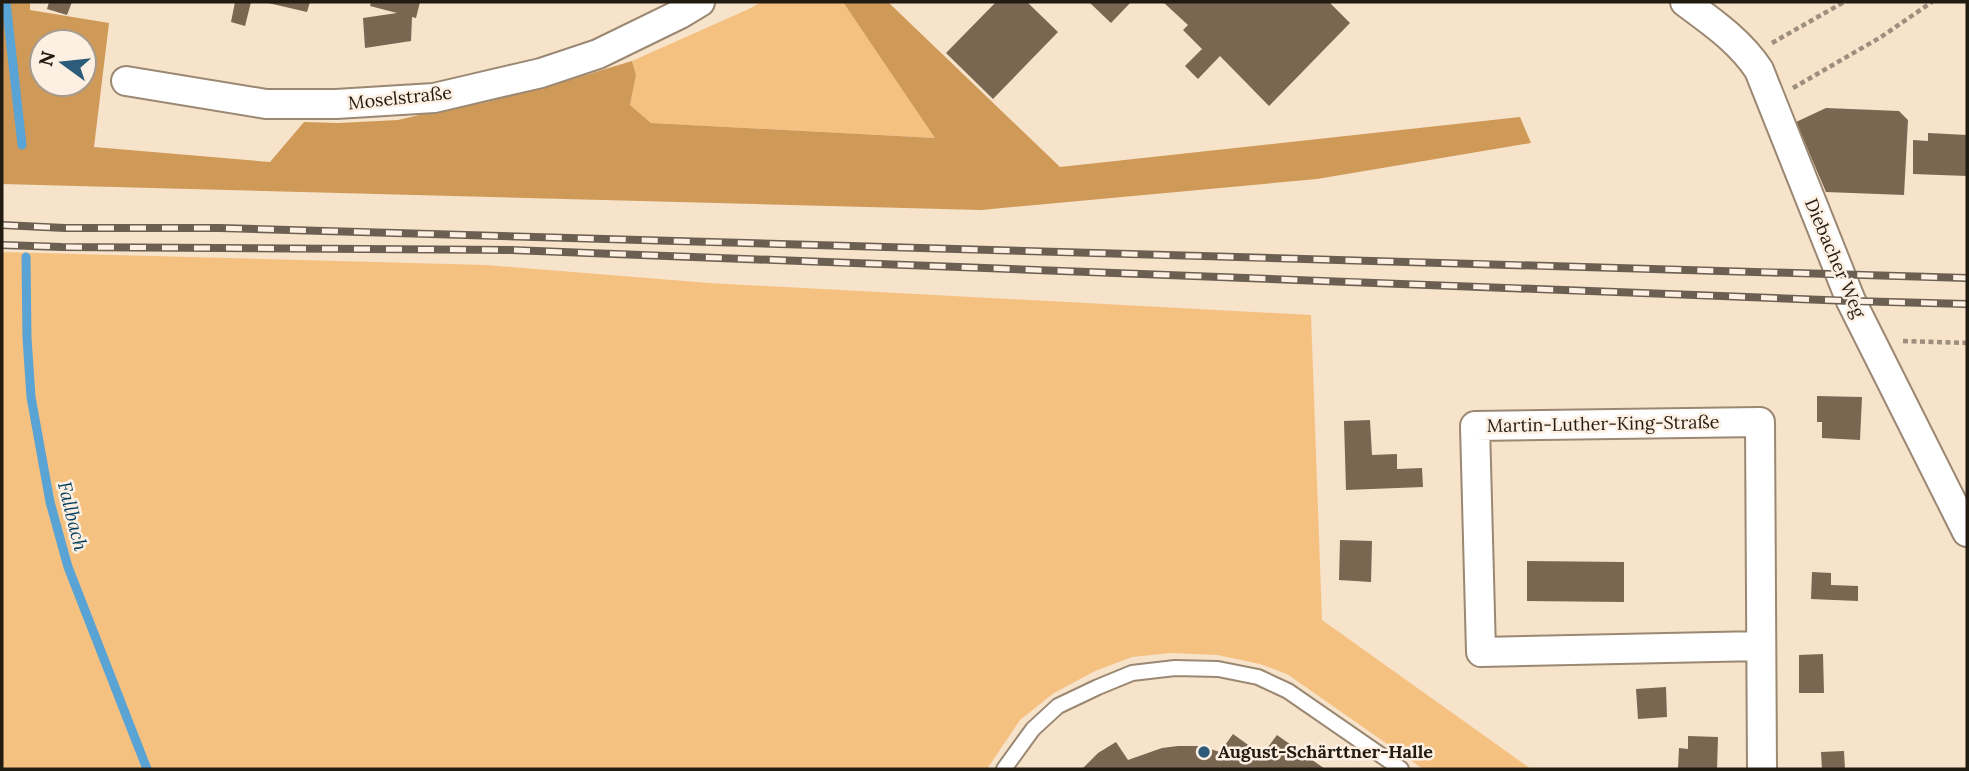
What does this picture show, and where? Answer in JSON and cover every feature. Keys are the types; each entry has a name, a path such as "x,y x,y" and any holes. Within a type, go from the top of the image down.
{"street":[{"name":"Moselstraße","path":"126,81 266,104 336,104 434,98 541,73 598,54 700,2"},
{"name":"Diebacher Weg","path":"1685,2 1728,34 1749,55 1759,71 1851,301 1967,532"},
{"name":"Martin-Luther-King-Straße","path":"1761,646 1481,652 1475,426 1760,422 1762,769"}],"lane":[{"path":"1004,769 1033,729 1058,706 1132,673 1175,668 1218,670 1258,677 1288,691 1401,769"}],"path":[{"path":"1749,55 1844,2"},
{"path":"1770,99 1881,37 1932,2"},
{"path":"1871,340 1967,343"}],"shaded area":[{"path":"2,2 30,2 30,10 109,23 94,147 270,162 304,122 398,120 483,103 632,61 636,75 630,105 651,123 935,138 843,2 888,2 1060,167 1520,117 1531,143 1317,179 981,210 2,184"},
{"path":"761,2 843,2 936,138 651,123 630,105 636,75 632,61"},
{"path":"2,252 486,265 709,283 1311,315 1322,620 1531,769 1423,769 1287,674 1260,664 1217,655 1171,653 1132,657 1095,671 1054,693 1020,720 987,769 2,769"}],"building":[{"path":"49,2 72,2 67,15 47,9"},
{"path":"235,2 251,2 245,26 231,22"},
{"path":"264,2 310,2 307,12"},
{"path":"371,2 420,2 416,18 412,17 411,41 365,48 363,18 397,13 370,6"},
{"path":"996,2 1027,2 1058,32 993,99 946,53"},
{"path":"1089,2 1131,2 1111,23"},
{"path":"1163,2 1329,2 1350,23 1269,106 1220,56 1198,79 1185,66 1202,49 1183,30 1188,25"},
{"path":"1826,108 1899,111 1908,120 1904,195 1826,192 1796,122"},
{"path":"1928,133 1967,135 1967,176 1913,174 1913,140 1928,141"},
{"path":"1817,396 1862,397 1860,440 1822,438 1822,422 1817,422"},
{"path":"1370,420 1372,455 1397,454 1397,469 1422,468 1423,487 1346,490 1344,421"},
{"path":"1340,540 1372,541 1371,582 1339,580"},
{"path":"1527,561 1624,562 1624,602 1527,601"},
{"path":"1812,572 1831,573 1831,585 1858,586 1858,601 1811,599"},
{"path":"1823,654 1824,693 1799,693 1799,655"},
{"path":"1666,687 1667,717 1638,719 1636,689"},
{"name":"August-Schärttner-Halle","path":"1233,734 1262,755 1277,735 1325,769 1082,769 1098,753 1116,742 1128,760 1162,748 1178,746 1200,746 1220,752"},
{"path":"1688,736 1718,737 1717,769 1678,769 1679,748 1688,749"},
{"path":"1844,751 1845,769 1822,769 1821,752"}],"waterway":[{"name":"Fallbach","path":"6,2 22,145"},
{"name":"Fallbach","path":"26,257 31,397 50,502 68,567 147,769"}],"railway":[{"path":"2,225 65,228 220,228 1967,278"},
{"path":"2,245 511,250 1967,304"}],"place":[{"name":"August-Schärttner-Halle","path":"1204,752"}]}
